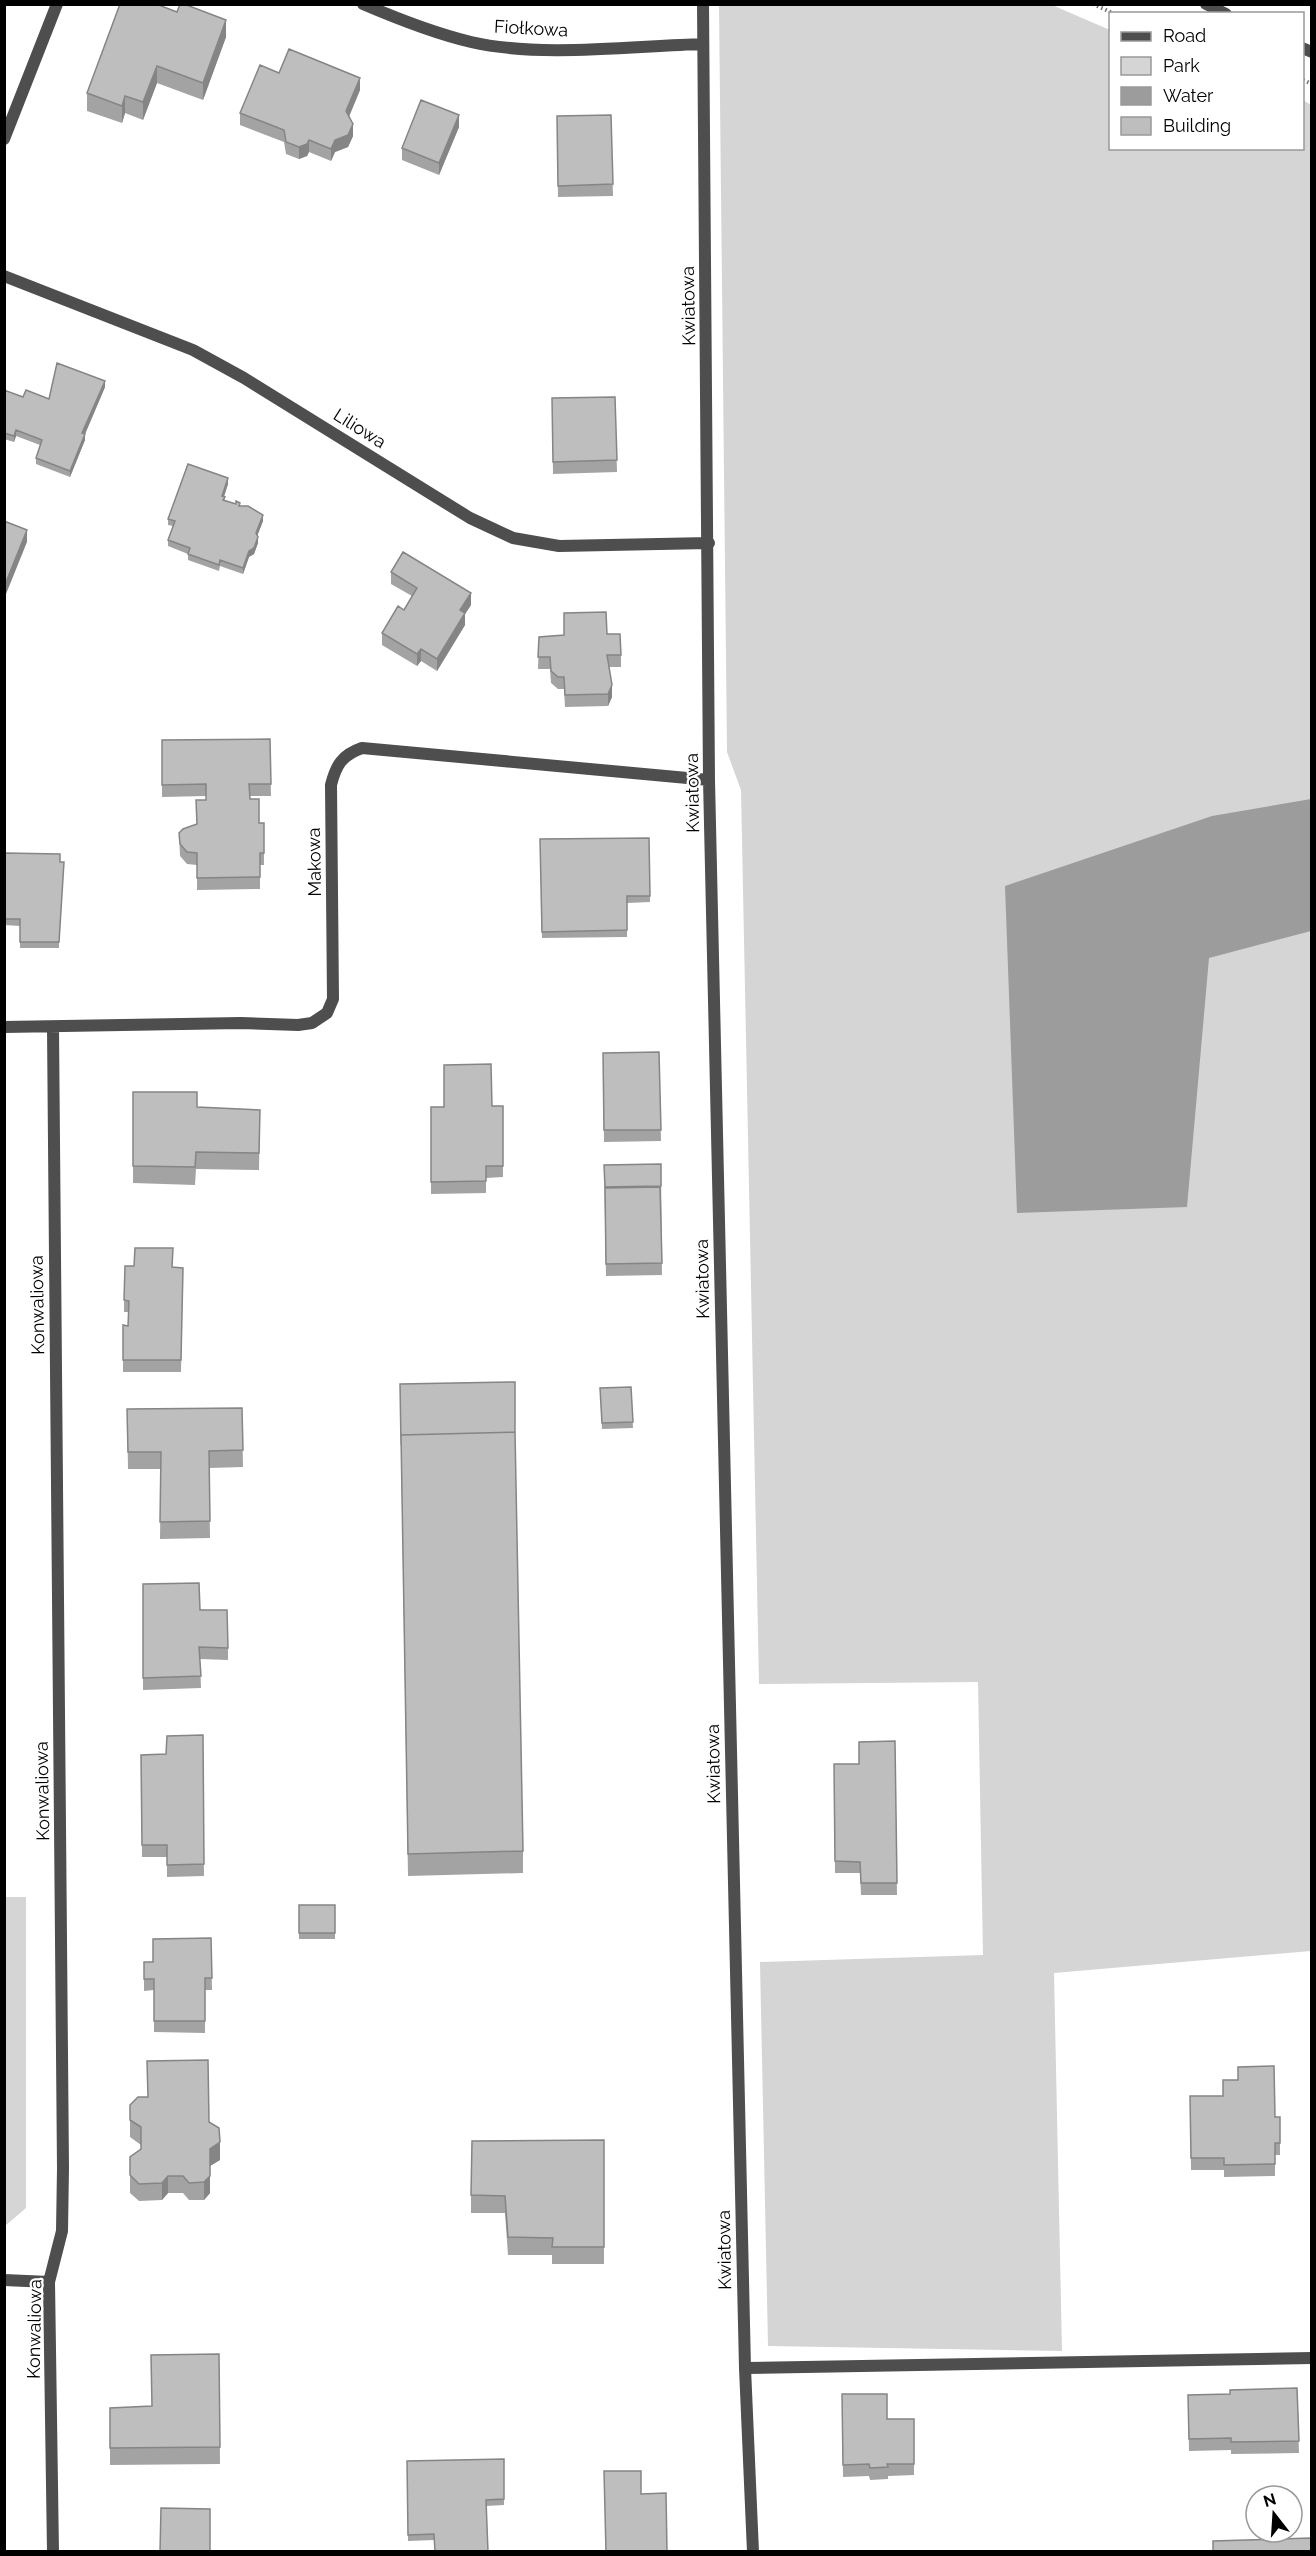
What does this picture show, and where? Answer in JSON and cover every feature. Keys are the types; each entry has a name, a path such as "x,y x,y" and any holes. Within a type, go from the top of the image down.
{"street":[{"path":"4,139 57,4"},
{"name":"Fiołkowa","path":"363,4 409,24 472,42 539,49 703,44"},
{"name":"Kwiatowa","path":"703,4 709,543 709,780 745,2368 753,2552"},
{"path":"1206,4 1222,12"},
{"name":"Liliowa","path":"4,276 193,350 254,384 470,518 513,538 559,546 709,543"},
{"name":"Makowa","path":"4,1027 53,1028 241,1023 298,1025 312,1023 327,1013 333,999 331,785 335,767 346,754 362,748 709,780"},
{"name":"Konwaliowa","path":"53,1028 63,2168 62,2232 49,2282 53,2552"},
{"path":"4,2280 49,2282"},
{"path":"745,2368 1311,2358"}],"path":[{"path":"1093,4 1111,12"}],"green space":[{"path":"719,5 1052,5 1109,30 1109,150 1304,150 1304,101 1311,105 1311,1951 1054,1973 1062,2351 768,2346 760,1962 983,1955 978,1682 759,1684 741,790 727,752"},
{"path":"5,1897 26,1897 26,2208 5,2226"}],"water":[{"path":"1311,799 1311,931 1209,958 1187,1207 1017,1213 1005,886 1212,816"}],"building":[{"path":"120,4 156,4 177,12 180,4 184,4 226,20 203,83 157,66 143,102 125,96 122,106 87,93"},
{"path":"289,49 360,78 346,111 353,124 348,135 335,140 331,149 309,140 307,144 299,147 286,142 284,130 240,113 260,65 279,73"},
{"path":"421,100 459,115 439,163 402,148"},
{"path":"611,115 613,184 558,186 557,116"},
{"path":"57,363 105,381 82,433 85,434 70,471 36,458 42,440 16,430 14,436 4,433 4,390 23,397 26,390 49,399"},
{"path":"615,397 617,460 553,462 552,398"},
{"path":"188,464 228,478 222,496 225,497 223,500 236,504 236,501 240,503 239,506 248,506 263,515 256,533 258,537 254,548 249,551 243,568 220,560 219,565 188,554 190,548 168,540 175,521 168,519"},
{"path":"4,521 27,530 4,587"},
{"path":"403,552 471,593 460,610 465,613 437,659 421,649 417,654 382,633 398,606 404,610 417,588 391,572"},
{"path":"606,612 607,634 620,634 621,655 607,655 612,685 608,694 565,695 564,677 558,677 551,671 550,657 538,657 539,637 564,635 564,613"},
{"path":"270,739 271,784 249,784 250,799 259,799 259,823 264,823 264,853 260,853 260,877 197,878 197,853 187,852 180,844 179,833 197,824 196,800 206,800 206,784 162,785 162,740"},
{"path":"649,838 650,896 627,896 627,930 542,932 540,839"},
{"path":"4,853 60,854 60,862 64,862 59,942 20,942 20,919 4,919"},
{"path":"659,1052 661,1130 604,1130 603,1053"},
{"path":"491,1064 492,1106 503,1106 503,1166 486,1166 486,1181 431,1182 431,1107 444,1107 444,1065"},
{"path":"133,1092 197,1092 197,1107 260,1110 259,1153 196,1152 195,1167 133,1166"},
{"path":"661,1164 661,1186 605,1187 604,1165"},
{"path":"660,1187 662,1263 606,1264 605,1188"},
{"path":"135,1248 173,1248 172,1267 183,1268 181,1360 123,1360 123,1325 128,1326 129,1301 124,1300 125,1266 134,1266"},
{"path":"515,1382 515,1432 401,1435 401,1445 400,1384"},
{"path":"631,1387 633,1422 602,1423 600,1388"},
{"path":"242,1408 243,1450 209,1451 210,1521 160,1522 161,1452 128,1452 127,1409"},
{"path":"515,1432 523,1851 408,1854 401,1435"},
{"path":"199,1583 200,1610 227,1610 228,1648 199,1647 201,1676 143,1678 143,1584"},
{"path":"203,1735 204,1864 167,1865 167,1845 142,1845 141,1755 166,1754 167,1736"},
{"path":"895,1741 897,1883 861,1883 860,1862 835,1861 834,1764 859,1764 859,1742"},
{"path":"299,1905 335,1905 335,1933 299,1933"},
{"path":"211,1938 212,1978 205,1978 205,2021 154,2021 154,1979 144,1979 144,1962 153,1962 153,1939"},
{"path":"208,2060 209,2122 219,2128 220,2142 210,2149 210,2176 204,2182 189,2183 183,2176 168,2176 162,2183 139,2184 130,2175 130,2157 141,2149 141,2127 130,2120 130,2105 138,2097 148,2097 147,2061"},
{"path":"1274,2066 1275,2117 1280,2117 1280,2143 1275,2143 1275,2164 1224,2165 1224,2158 1191,2158 1190,2096 1223,2096 1223,2080 1238,2080 1238,2067"},
{"path":"604,2140 604,2247 552,2247 553,2238 508,2237 505,2196 471,2195 472,2141"},
{"path":"219,2354 220,2447 110,2448 110,2408 152,2406 151,2355"},
{"path":"1297,2388 1299,2441 1231,2442 1231,2438 1189,2439 1188,2395 1230,2394 1230,2390"},
{"path":"842,2394 887,2394 887,2419 914,2419 914,2464 887,2464 888,2467 870,2468 869,2464 843,2465"},
{"path":"504,2459 504,2499 486,2500 488,2552 435,2552 434,2534 408,2535 407,2461"},
{"path":"604,2471 641,2471 641,2494 666,2493 667,2552 606,2552"},
{"path":"161,2508 210,2509 210,2552 160,2552"},
{"path":"1304,2538 1311,2538 1311,2552 1213,2552 1213,2541 1244,2540 1244,2544 1304,2544"}]}
